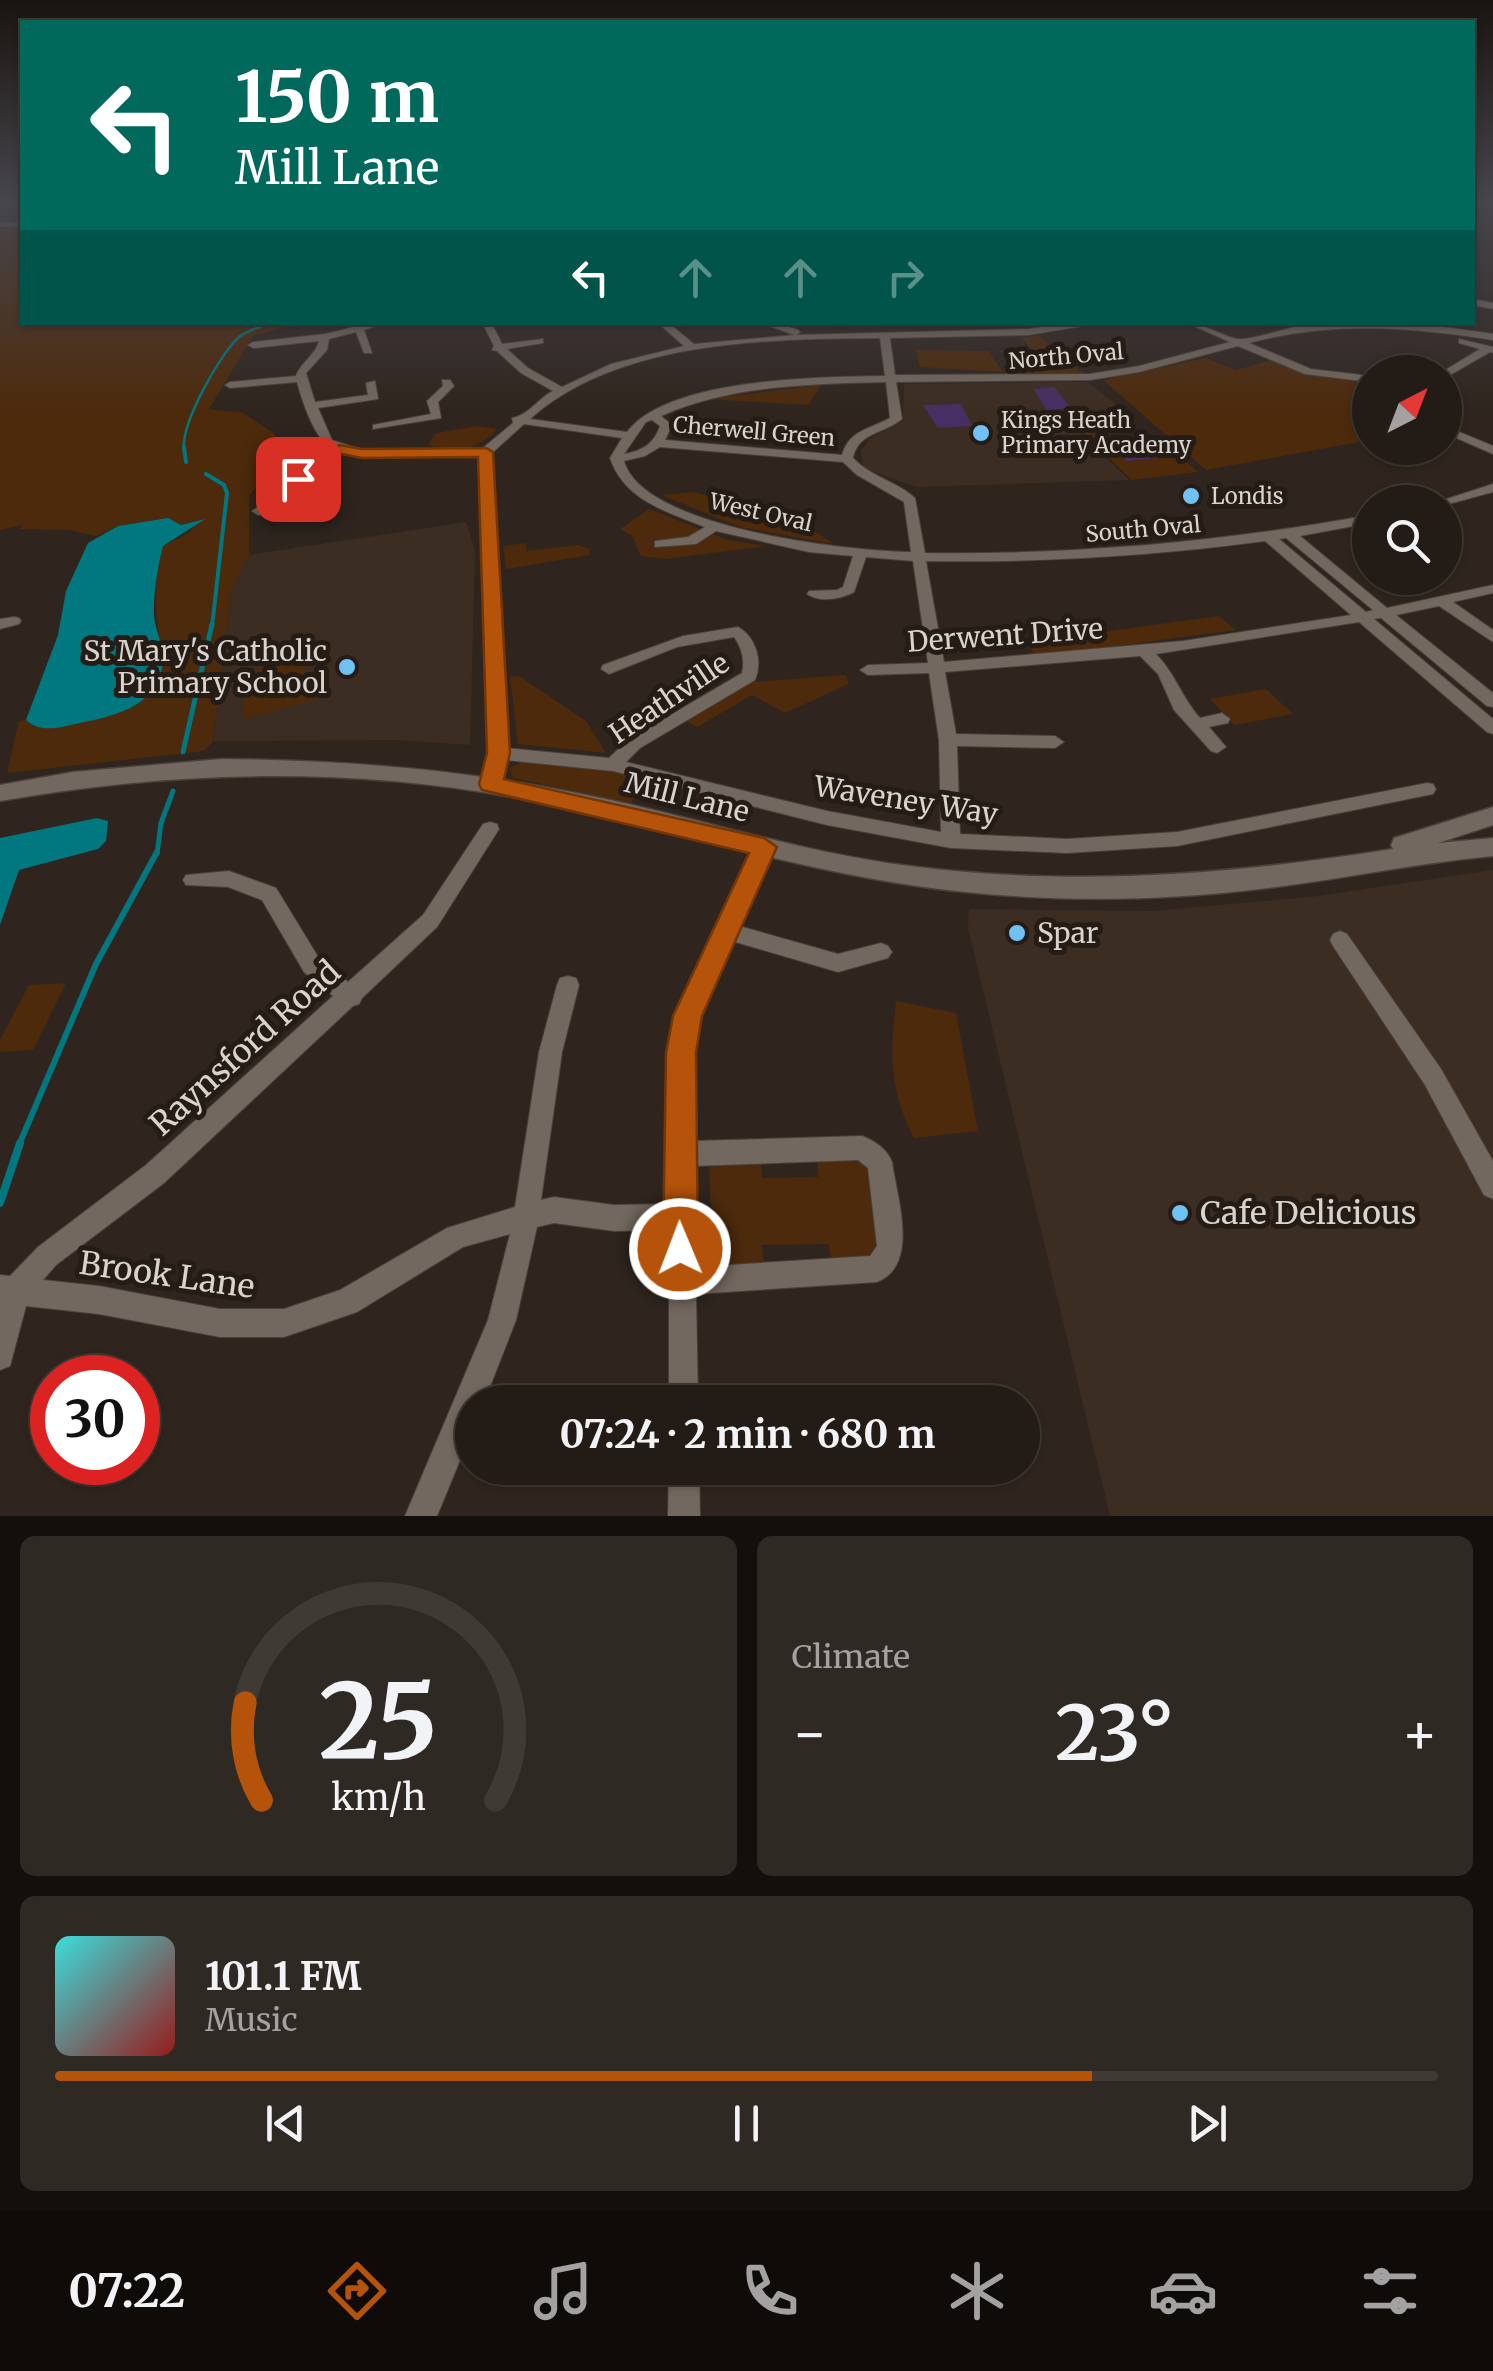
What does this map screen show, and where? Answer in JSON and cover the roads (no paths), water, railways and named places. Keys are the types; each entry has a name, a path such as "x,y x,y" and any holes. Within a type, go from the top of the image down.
{"street":[{"path":"253,345 289,337 325,336 364,325"},
{"path":"487,325 496,348 523,372 559,390"},
{"path":"665,325 694,350"},
{"path":"731,344 747,334 752,325"},
{"path":"768,325 778,330 836,336"},
{"path":"859,336 866,325"},
{"path":"899,325 909,337"},
{"path":"968,325 976,336"},
{"path":"490,784 498,753 486,452 516,420 559,390 615,368 694,350 836,336 976,336 1077,325"},
{"path":"1196,325 1309,372 1352,378"},
{"path":"358,326 366,346 383,339"},
{"name":"North Oval","path":"892,379 1090,377 1167,364 1285,331 1333,326 1446,329 1493,337"},
{"path":"1446,329 1464,342 1490,350"},
{"path":"230,385 300,379 322,350 325,336"},
{"path":"885,337 896,418 858,435 850,443 847,458 862,475 900,491 910,501 948,740 952,840"},
{"path":"496,348 540,341"},
{"path":"1462,366 1490,350"},
{"path":"300,379 310,394 308,406 327,442 339,449 362,454 486,452"},
{"path":"652,414 666,426 658,443 635,458 616,458 625,435 652,414 704,395 754,385 892,379"},
{"path":"418,452 431,418 432,401 448,386 446,382"},
{"path":"308,406 376,400 371,383"},
{"path":"377,428 431,418"},
{"path":"516,420 625,435"},
{"path":"1462,436 1493,450"},
{"name":"Cherwell Green","path":"658,443 847,458"},
{"path":"286,506 288,488 339,449"},
{"name":"West Oval","path":"616,458 621,472 648,498 714,528 860,554 918,556"},
{"path":"1462,497 1493,488"},
{"path":"258,511 305,504"},
{"name":"South Oval","path":"918,556 1073,555 1290,536 1352,523"},
{"path":"660,544 690,541 714,528"},
{"path":"1290,536 1493,702"},
{"path":"1270,538 1493,728"},
{"path":"814,594 840,594 849,589 860,554"},
{"name":"Derwent Drive","path":"868,670 1145,652 1362,616 1493,589"},
{"path":"1442,601 1493,637"},
{"name":"Heathville","path":"609,669 642,654 724,632 738,632 746,639 752,668 749,676 634,744 614,764"},
{"path":"1145,652 1165,672 1180,706 1217,747"},
{"path":"1196,724 1222,719"},
{"path":"948,740 1055,742"},
{"name":"Waveney Way","path":"498,753 614,764 827,818 952,840 1067,846 1177,840 1427,789"},
{"name":"Mill Lane","path":"0,793 70,779 296,770 490,784 894,874 1059,887 1209,885 1358,864 1413,852 1493,847"},
{"name":"Mill Lane","path":"1358,864 1493,818"},
{"name":"Mill Lane","path":"1413,852 1493,818"},
{"name":"Raynsford Road","path":"8,1290 155,1174 351,997 430,921 490,829"},
{"path":"683,1385 681,1053 687,1016 764,847"},
{"path":"193,880 228,879 269,894 312,966 351,997"},
{"path":"726,932 838,963 875,962"},
{"path":"1340,940 1432,1077 1493,1186"},
{"path":"421,1516 507,1301 525,1219 548,1054 568,985"},
{"path":"680,1154 862,1148 880,1162 891,1249 877,1269 682,1281"},
{"name":"Brook Lane","path":"8,1290 220,1324 284,1323 378,1287 456,1237 554,1210 614,1218 679,1217"},
{"path":"0,1356 8,1290"},
{"path":"684,1485 684,1516"}],"water":[{"path":"168,518 181,525 205,519 163,546 154,607 163,661 154,688 136,705 111,716 54,728 32,725 26,720 58,635 66,591 88,543 118,526"},
{"path":"97,818 108,821 106,841 98,849 19,870 0,925 0,838"}],"waterway":[{"path":"184,448 195,407 222,359 242,335 266,325"},
{"path":"184,448 186,462"},
{"path":"206,474 224,485 227,493 212,627"},
{"path":"183,752 212,624"},
{"path":"157,854 161,823 173,791"},
{"path":"19,1145 96,964 157,852"},
{"path":"0,1203 20,1143"}],"place":[{"name":"Kings Heath Primary Academy","path":"981,433"},
{"name":"Londis","path":"1191,496"},
{"name":"St Mary's Catholic Primary School","path":"347,667"},
{"name":"Spar","path":"1017,933"},
{"name":"Cafe Delicious","path":"1180,1213"}]}
